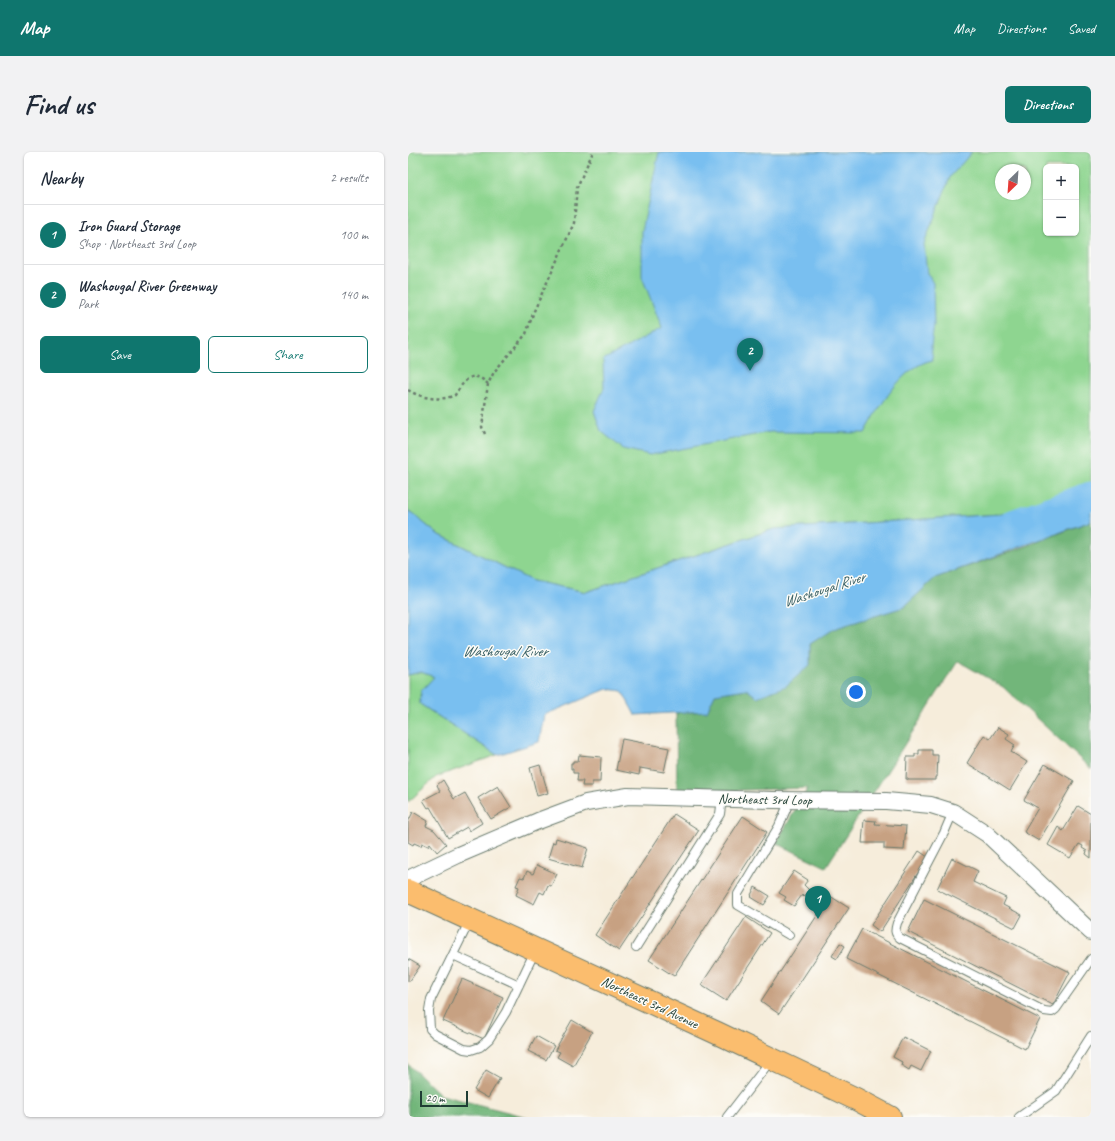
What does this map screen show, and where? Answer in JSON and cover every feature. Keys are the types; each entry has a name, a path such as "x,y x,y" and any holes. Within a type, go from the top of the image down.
{"main road":[{"name":"Northeast 3rd Avenue","path":"408,891 772,1059 890,1117"}],"street":[{"name":"Northeast 3rd Loop","path":"408,878 538,821 586,803 628,796 886,801 931,805 954,812 987,834 1091,932"}],"lane":[{"path":"636,947 720,814 722,798"},
{"path":"789,935 738,905 737,900 738,894 779,826 790,800"},
{"path":"954,812 897,923 894,930 896,935 1044,1011 1052,1012 1056,1009 1091,959"},
{"path":"470,920 431,999 428,1010 428,1023 430,1029 435,1034 464,1049 471,1050 480,1047 489,1039 506,1012 536,950"},
{"path":"453,955 519,985"},
{"path":"1019,1117 1056,1091 1091,1036"},
{"path":"727,1117 772,1059"}],"path":[{"path":"485,434 482,427 488,384 494,372 526,334 537,304 574,223 577,187 593,152"},
{"path":"408,390 429,399 455,395 465,380 472,376 483,378 488,384"}],"green space":[{"path":"408,152 1091,152 1091,508 774,529 586,592 532,581 436,533 408,510"},
{"path":"1091,521 1091,769 1003,687 958,661 826,867 776,843 808,788 677,792 676,713 707,711 715,694 746,689 810,665 810,644 833,629 904,607 935,578 1027,546"},
{"path":"421,672 435,677 421,691 420,704 497,755 436,777 408,802 408,675"},
{"path":"408,1064 441,1095 527,1117 408,1117"}],"water":[{"path":"659,152 972,152 950,177 924,244 927,273 933,283 934,325 931,347 933,360 911,370 901,379 877,411 865,433 770,432 650,455 623,449 601,431 594,411 604,388 603,360 662,328 642,277 642,231"},
{"name":"Washougal River","path":"1091,508 1091,521 935,578 904,607 833,629 810,644 810,665 786,686 757,697 746,689 715,694 707,711 635,715 622,691 607,689 544,715 539,742 497,755 420,704 421,691 434,677 421,672 408,675 408,510 436,533 532,581 586,592 774,529"}],"building":[{"path":"998,727 1009,734 1006,739 1015,745 1011,752 1027,762 1010,790 967,763 984,735 990,739"},
{"path":"622,739 669,748 664,772 640,768 639,775 616,770"},
{"path":"919,750 932,750 932,755 938,755 937,777 935,777 935,780 906,779 907,757 915,757 915,754 919,754"},
{"path":"579,755 601,757 600,782 592,782 592,786 582,786 583,781 577,781 578,773 573,773 571,763 573,763 573,761 578,761"},
{"path":"1045,764 1074,781 1039,841 1024,832 1038,808 1024,800"},
{"path":"540,765 548,793 537,796 530,768"},
{"path":"443,780 454,799 465,793 482,823 469,831 467,827 448,838 430,807 428,808 423,800 440,791 437,785"},
{"path":"498,786 511,807 491,819 478,798"},
{"path":"1078,806 1091,814 1091,858 1086,854 1087,851 1082,848 1083,846 1079,844 1070,858 1048,845 1058,827 1063,831"},
{"path":"413,812 428,821 426,826 434,830 446,844 437,852 430,843 428,846 422,843 421,846 414,843 413,845 408,842 408,822"},
{"path":"674,814 699,830 619,951 595,935"},
{"path":"743,816 767,832 674,976 649,960"},
{"path":"864,820 876,821 875,824 906,826 904,850 884,849 884,843 862,843"},
{"path":"556,838 588,848 582,868 548,858 553,842 555,843"},
{"path":"919,851 928,857 880,932 871,925"},
{"path":"952,858 978,871 973,882 1006,898 1003,905 1022,915 1015,928 937,889"},
{"path":"537,865 557,874 551,886 548,885 544,894 540,892 534,904 516,895 519,887 516,886 520,877 524,878 527,871 533,874"},
{"path":"794,871 808,880 804,885 809,890 804,897 802,895 794,906 784,900 786,897 779,893"},
{"path":"755,887 770,896 764,905 751,897"},
{"path":"830,896 849,908 779,1014 761,1001"},
{"path":"924,899 1070,972 1053,1005 908,932"},
{"path":"746,917 770,933 726,1001 701,985"},
{"path":"862,929 1040,1019 1025,1049 846,959"},
{"path":"840,943 845,946 837,959 832,956"},
{"path":"408,959 420,966 409,982 408,981"},
{"path":"462,979 503,997 484,1039 443,1021"},
{"path":"572,1020 592,1032 573,1066 557,1057 560,1052 555,1050"},
{"path":"536,1036 554,1046 546,1060 528,1051"},
{"path":"903,1037 931,1051 921,1071 911,1066 909,1070 901,1065 902,1062 893,1057"},
{"path":"486,1070 500,1078 488,1098 474,1090"}],"waterway":[{"name":"Washougal River","path":"1013,524 1091,496"}],"place":[{"name":"Washougal River Greenway","path":"750,371"},
{"name":"Iron Guard Storage","path":"818,919"}]}
